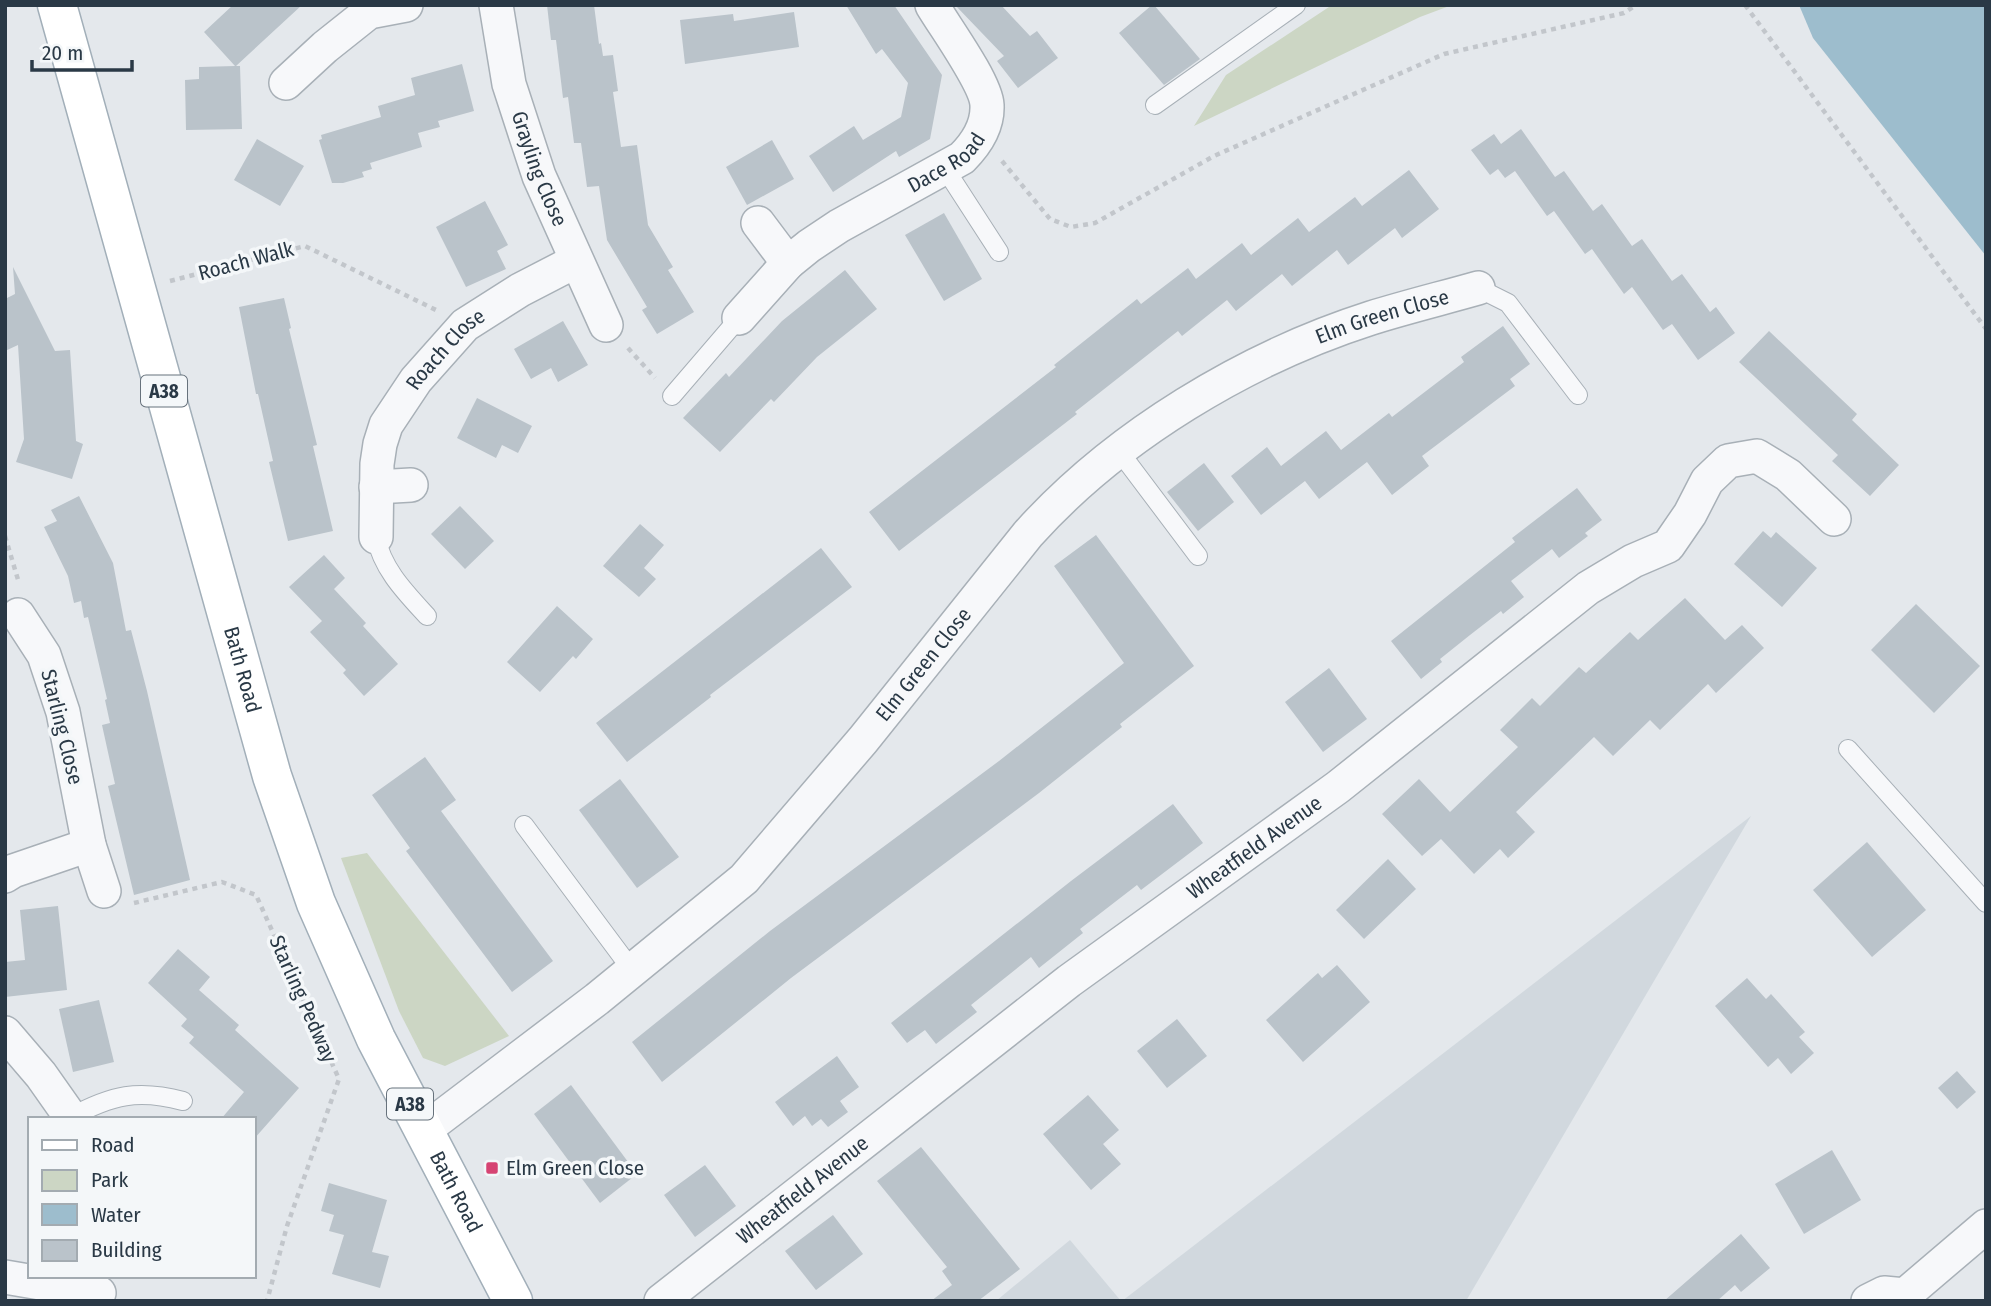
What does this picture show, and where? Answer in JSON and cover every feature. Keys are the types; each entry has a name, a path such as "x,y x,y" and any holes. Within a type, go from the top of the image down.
{"main road":[{"name":"Bath Road","path":"57,5 272,776 316,903 376,1039 513,1301"}],"street":[{"path":"286,83 369,12 406,5"},
{"name":"Grayling Close","path":"496,5 509,84 539,176 606,325"},
{"name":"Dace Road","path":"739,318 788,263 839,226 962,158 976,144 984,123 987,104 980,84 932,5"},
{"path":"758,223 788,263"},
{"name":"Roach Close","path":"376,537 377,464 386,425 416,380 465,325 520,290 576,261"},
{"name":"Elm Green Close","path":"423,1131 632,970 744,879 863,740 1028,534 1057,502 1119,451 1200,395 1289,350 1369,319 1478,288"},
{"name":"Wheatfield Avenue","path":"662,1301 1069,981 1338,787 1588,588 1633,561 1668,546 1690,514 1707,481 1728,461 1757,456 1788,475 1834,519"},
{"path":"376,487 411,485"},
{"name":"Starling Close","path":"18,615 44,655 63,712 89,845 104,891"},
{"path":"5,876 89,845"},
{"path":"5,1033 41,1075 70,1117"},
{"path":"1868,1301 1884,1293 1906,1298 1986,1226"},
{"path":"5,1277 99,1290"}],"lane":[{"path":"1155,105 1296,5"},
{"path":"944,167 999,252"},
{"path":"1478,288 1508,303 1578,395"},
{"path":"672,396 739,318"},
{"path":"1119,451 1198,556"},
{"path":"376,537 379,551 395,579 427,616"},
{"path":"1848,749 1986,903"},
{"path":"524,825 632,970"},
{"path":"73,1117 100,1102 130,1095 162,1096 183,1101"}],"path":[{"path":"976,144 1007,163 1050,219 1071,226 1096,223 1214,156 1444,54 1623,13 1636,5"},
{"path":"1745,5 1986,329"},
{"name":"Roach Walk","path":"136,290 305,246 465,325"},
{"path":"606,325 672,396"},
{"path":"5,536 20,586 18,615"},
{"name":"Starling Pedway","path":"104,891 119,907 222,882 256,895 339,1079 287,1226 267,1301"}],"shaded area":[{"path":"1751,816 1466,1301 1122,1301"},
{"path":"1070,1240 1121,1301 996,1301"}],"green space":[{"path":"1332,5 1452,5 1420,17 1194,126 1226,75"},
{"path":"367,853 509,1036 445,1066 423,1058 399,1011 341,858"}],"water":[{"path":"1799,5 1986,5 1986,256 1813,38"}],"building":[{"path":"233,5 302,5 236,66 240,66 242,129 186,130 185,80 199,79 199,67 235,66 204,32"},
{"path":"547,5 594,5 603,56 613,55 618,91 613,92 621,147 637,145 648,225 673,267 668,270 694,312 657,334 642,310 647,307 607,240 599,186 587,187 581,143 574,143 568,97 563,98 556,40 551,40"},
{"path":"846,5 894,5 942,75 930,139 899,157 896,151 833,192 809,156 854,126 863,140 901,117 908,83 882,49 876,54"},
{"path":"955,5 1001,5 1030,36 1037,31 1058,58 1018,88 997,61 1004,56"},
{"path":"1152,5 1200,59 1164,85 1119,33"},
{"path":"794,12 799,47 685,64 680,20 733,14 734,21"},
{"path":"462,64 474,111 438,121 440,127 418,133 422,147 370,163 372,169 362,172 364,177 332,183 319,140 322,139 321,135 381,117 378,106 415,95 411,78"},
{"path":"1521,129 1555,177 1564,171 1593,211 1602,204 1632,246 1642,239 1672,281 1682,274 1710,312 1716,307 1735,333 1698,360 1672,324 1663,330 1632,287 1624,294 1592,249 1585,254 1554,211 1547,216 1515,171 1505,178 1498,169 1490,175 1471,150 1494,134 1501,144"},
{"path":"257,139 304,166 280,206 234,180"},
{"path":"772,140 794,179 747,205 726,167"},
{"path":"1409,170 1439,209 1402,238 1395,228 1348,265 1337,250 1292,286 1282,274 1236,311 1227,300 1182,336 1178,331 1075,412 1077,414 899,551 869,512 1056,367 1054,365 1137,299 1141,304 1188,268 1196,279 1242,243 1251,255 1298,218 1309,232 1355,197 1362,206"},
{"path":"485,201 508,245 497,251 506,269 466,287 436,227"},
{"path":"944,213 982,279 944,301 905,235"},
{"path":"13,267 55,351 70,350 76,441 83,444 72,479 16,462 24,439 18,345 5,351 5,299 15,294"},
{"path":"845,270 877,309 817,357 774,402 771,399 720,452 683,418 726,373 729,377 782,321"},
{"path":"284,298 333,531 288,541 269,462 273,461 256,394 239,307"},
{"path":"563,321 588,365 558,382 551,368 531,379 514,349"},
{"path":"1503,326 1530,364 1510,379 1515,386 1422,456 1429,466 1392,495 1367,462 1319,499 1305,481 1261,515 1231,476 1267,447 1281,466 1326,431 1341,450 1389,413 1392,417 1464,362 1461,357"},
{"path":"1769,331 1857,414 1852,420 1899,465 1870,496 1832,461 1838,455 1739,362"},
{"path":"477,398 532,426 518,453 502,445 496,458 457,438"},
{"path":"1204,463 1234,502 1198,531 1167,492"},
{"path":"1577,488 1602,520 1585,533 1588,536 1559,558 1552,549 1511,581 1524,597 1470,635 1440,659 1442,662 1421,679 1391,641 1515,542 1512,538"},
{"path":"79,496 113,563 126,631 131,630 147,691 190,880 134,895 108,786 115,784 102,725 110,723 88,617 84,618 81,601 74,603 68,576 44,527 57,521 51,510"},
{"path":"460,506 494,541 465,569 431,534"},
{"path":"640,524 664,545 644,568 656,579 639,597 603,566"},
{"path":"1763,531 1771,538 1776,532 1817,568 1782,607 1734,564"},
{"path":"1096,535 1194,666 1039,793 791,978 662,1082 632,1042 770,931 999,761 1124,663 1054,566"},
{"path":"821,548 852,587 627,762 596,723"},
{"path":"324,555 345,578 334,589 366,623 363,626 398,664 364,696 343,673 346,670 310,632 322,621 289,587"},
{"path":"1685,598 1725,640 1742,625 1764,648 1716,693 1708,684 1660,730 1650,720 1613,756 1594,737 1516,812 1535,832 1508,858 1500,849 1474,874 1441,839 1422,856 1382,814 1419,779 1450,812 1518,747 1500,730 1532,698 1540,706 1579,667 1586,673 1630,632 1638,640"},
{"path":"1916,604 1980,666 1934,713 1871,650"},
{"path":"557,606 593,639 576,659 573,656 540,692 507,662"},
{"path":"1329,668 1367,719 1323,752 1285,702"},
{"path":"425,757 456,800 441,811 553,961 512,992 406,851 410,848 372,795"},
{"path":"620,779 679,857 637,888 579,810"},
{"path":"1173,804 1203,843 1141,890 1137,885 1080,929 1083,933 1039,968 1031,957 971,1005 977,1012 936,1044 925,1030 907,1043 891,1023"},
{"path":"1867,842 1926,910 1872,957 1813,890"},
{"path":"1388,859 1416,889 1364,939 1336,910"},
{"path":"58,906 67,990 5,997 5,962 25,960 20,910"},
{"path":"178,949 210,977 199,990 239,1025 235,1030 299,1088 256,1137 256,1117 223,1117 244,1092 189,1043 194,1037 181,1026 187,1019 148,983"},
{"path":"1337,965 1370,1002 1303,1062 1266,1020 1318,973 1322,978"},
{"path":"1747,978 1766,999 1771,994 1805,1032 1799,1037 1814,1053 1791,1074 1778,1058 1768,1067 1715,1006"},
{"path":"99,1000 114,1062 73,1072 59,1009"},
{"path":"1177,1019 1207,1056 1167,1088 1137,1051"},
{"path":"837,1056 859,1087 840,1101 848,1112 828,1127 821,1119 812,1126 805,1116 793,1126 775,1102"},
{"path":"1957,1071 1976,1092 1957,1109 1938,1088"},
{"path":"571,1085 637,1174 600,1203 534,1114"},
{"path":"1088,1095 1119,1130 1103,1144 1121,1164 1091,1190 1043,1134"},
{"path":"921,1147 1020,1269 978,1301 931,1301 952,1285 942,1271 947,1267 877,1181"},
{"path":"1832,1150 1861,1200 1804,1234 1775,1184"},
{"path":"705,1165 736,1206 695,1237 664,1195"},
{"path":"329,1183 387,1200 372,1252 389,1256 380,1288 332,1274 344,1235 329,1231 334,1215 321,1211"},
{"path":"833,1215 863,1254 816,1290 785,1251"},
{"path":"1741,1234 1770,1268 1741,1292 1735,1285 1717,1301 1664,1301"}],"place":[{"name":"Elm Green Close","path":"492,1168"}]}
